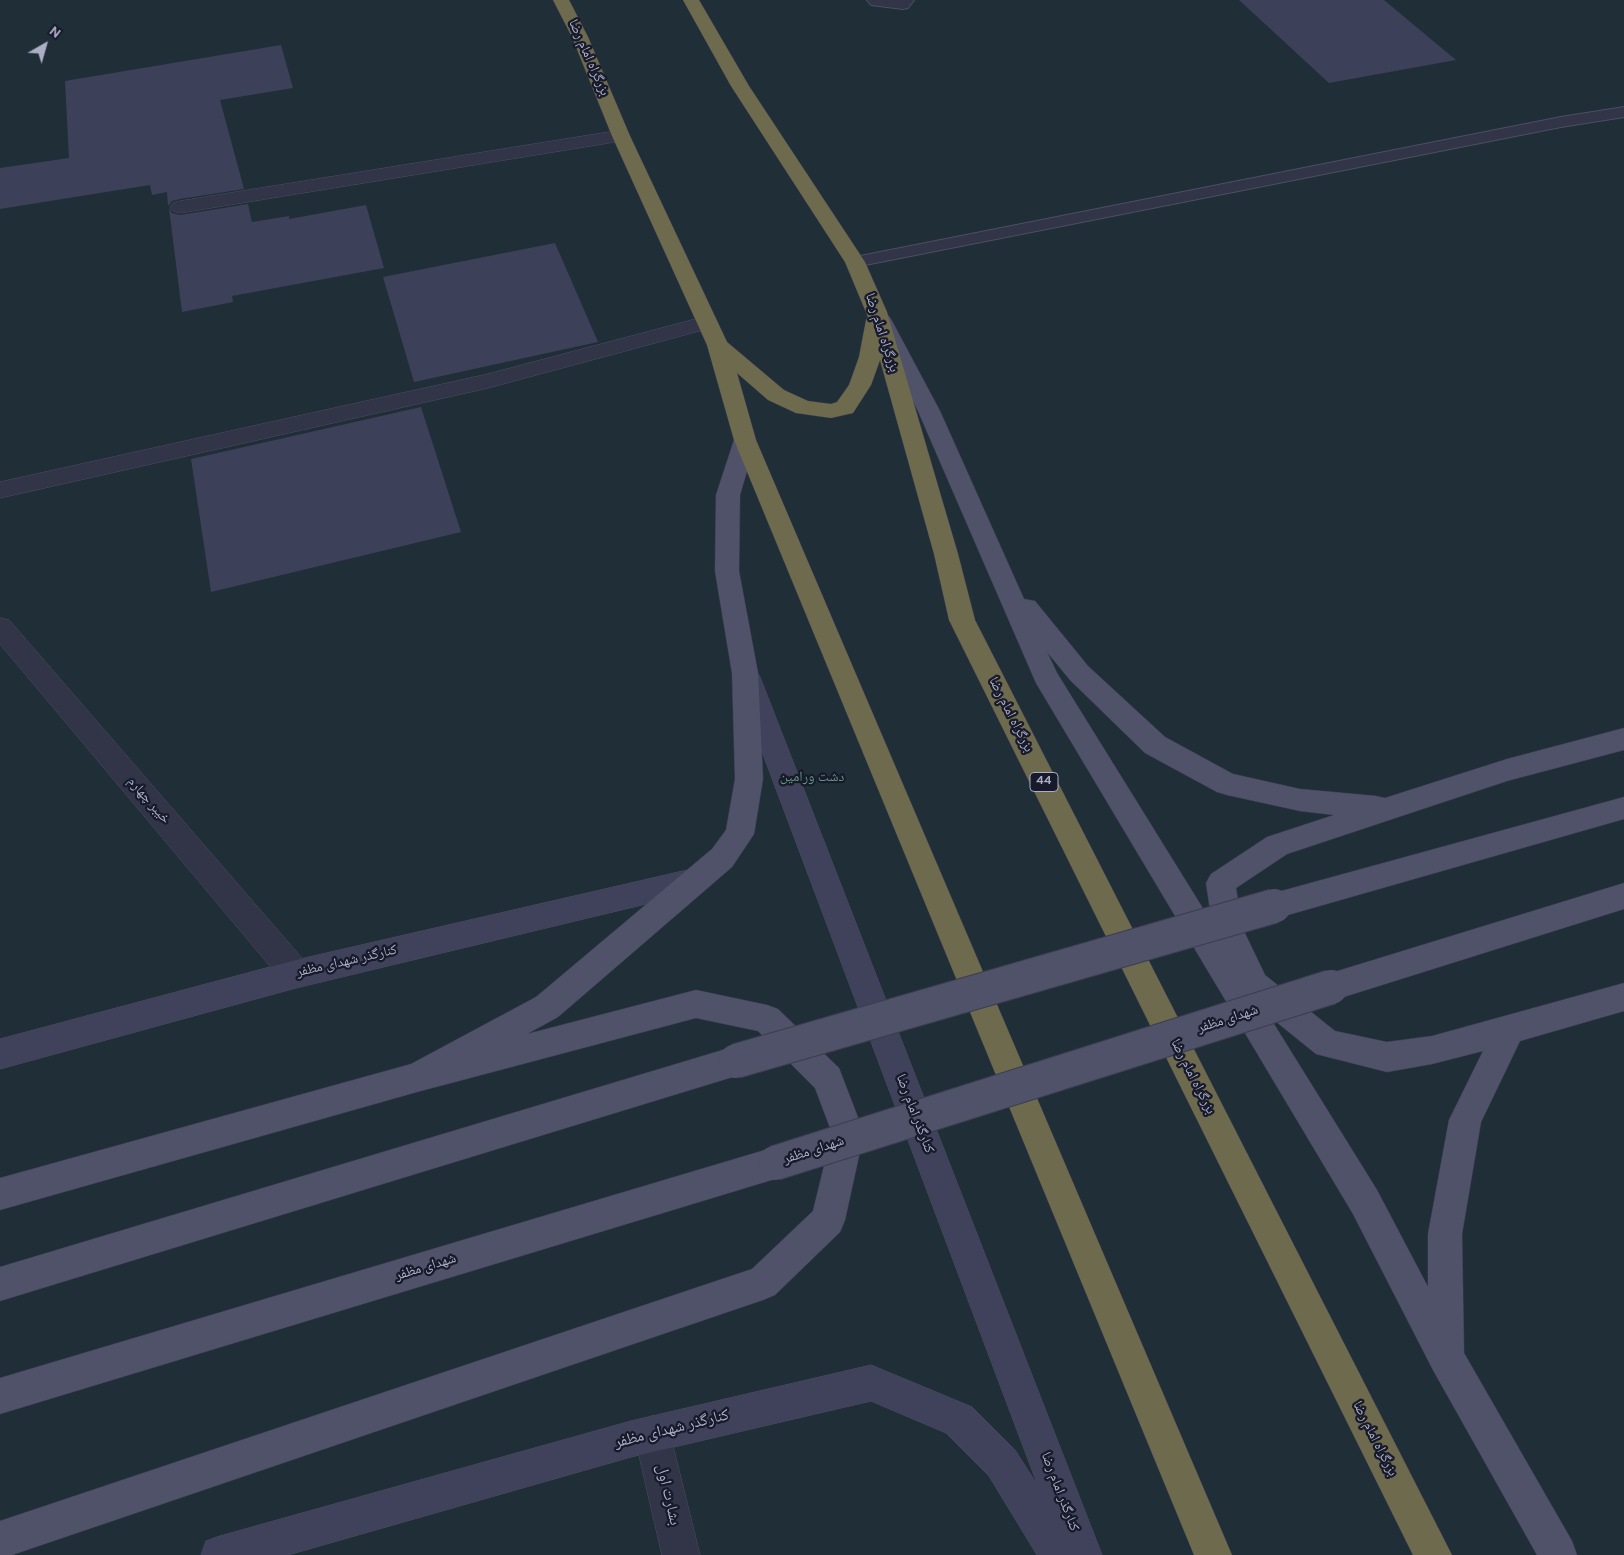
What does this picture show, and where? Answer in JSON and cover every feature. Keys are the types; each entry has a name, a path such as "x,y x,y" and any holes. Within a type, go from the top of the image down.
{"highway":[{"name":"بزرگراه امام رضا","path":"561,0 580,37 621,136 713,334 744,440 1213,1555"},
{"path":"577,0 580,37"},
{"name":"بزرگراه امام رضا","path":"691,2 740,86 855,262 877,312 946,554 962,620 1433,1555"},
{"path":"713,334 761,384 776,395 804,408 831,411 845,408 860,385 870,357 877,312"}],"main road":[{"path":"877,312 929,411 1045,676 1365,1202 1446,1357 1558,1555"},
{"path":"417,1077 547,1008 722,858 740,834 749,779 746,673 727,571 728,495 744,440"},
{"path":"1004,582 1079,673 1155,745 1227,784 1300,800 1388,808"},
{"name":"کنارگذر امام رضا","path":"746,673 1083,1555"},
{"path":"1624,739 1507,770 1277,845 1221,882 1226,926 1254,985 1327,1044 1387,1056 1432,1050 1624,997"},
{"path":"0,1284 736,1060 1624,808"},
{"name":"کنارگذر شهدای مظفر","path":"0,1054 296,974 696,880"},
{"name":"شهدای مظفر","path":"0,1396 775,1163 1624,896"},
{"path":"0,1194 417,1077 696,1004 768,1019 828,1079 848,1132 828,1220 763,1283 0,1540"},
{"path":"1446,1357 1445,1234 1465,1120 1510,1030"},
{"name":"کنارگذر شهدای مظفر","path":"220,1555 652,1434 871,1383 959,1420 1002,1463 1059,1555"}],"street":[{"path":"180,207 621,136"},
{"path":"0,490 488,381 713,334"},
{"name":"خیبر چهارم","path":"0,628 296,974"},
{"name":"بشارت اول","path":"652,1434 681,1555"}],"lane":[{"path":"874,0 876,2 903,5 907,0"},
{"path":"855,262 1561,122 1624,112"}],"green space":[{"name":"دشت ورامین","path":"0,0 1624,0 1624,1555 0,1555"}],"building":[{"path":"1239,0 1384,0 1456,60 1329,83"},
{"path":"281,45 293,88 220,100 244,189 180,199 172,201 168,206 167,192 152,195 150,185 0,209 0,168 69,158 65,81"},
{"path":"248,204 252,222 289,216 289,219 366,205 384,268 232,296 233,302 182,312 169,208 172,213 180,215"},
{"path":"555,243 598,342 414,382 383,277"},
{"path":"421,407 461,532 211,592 191,459"}]}
